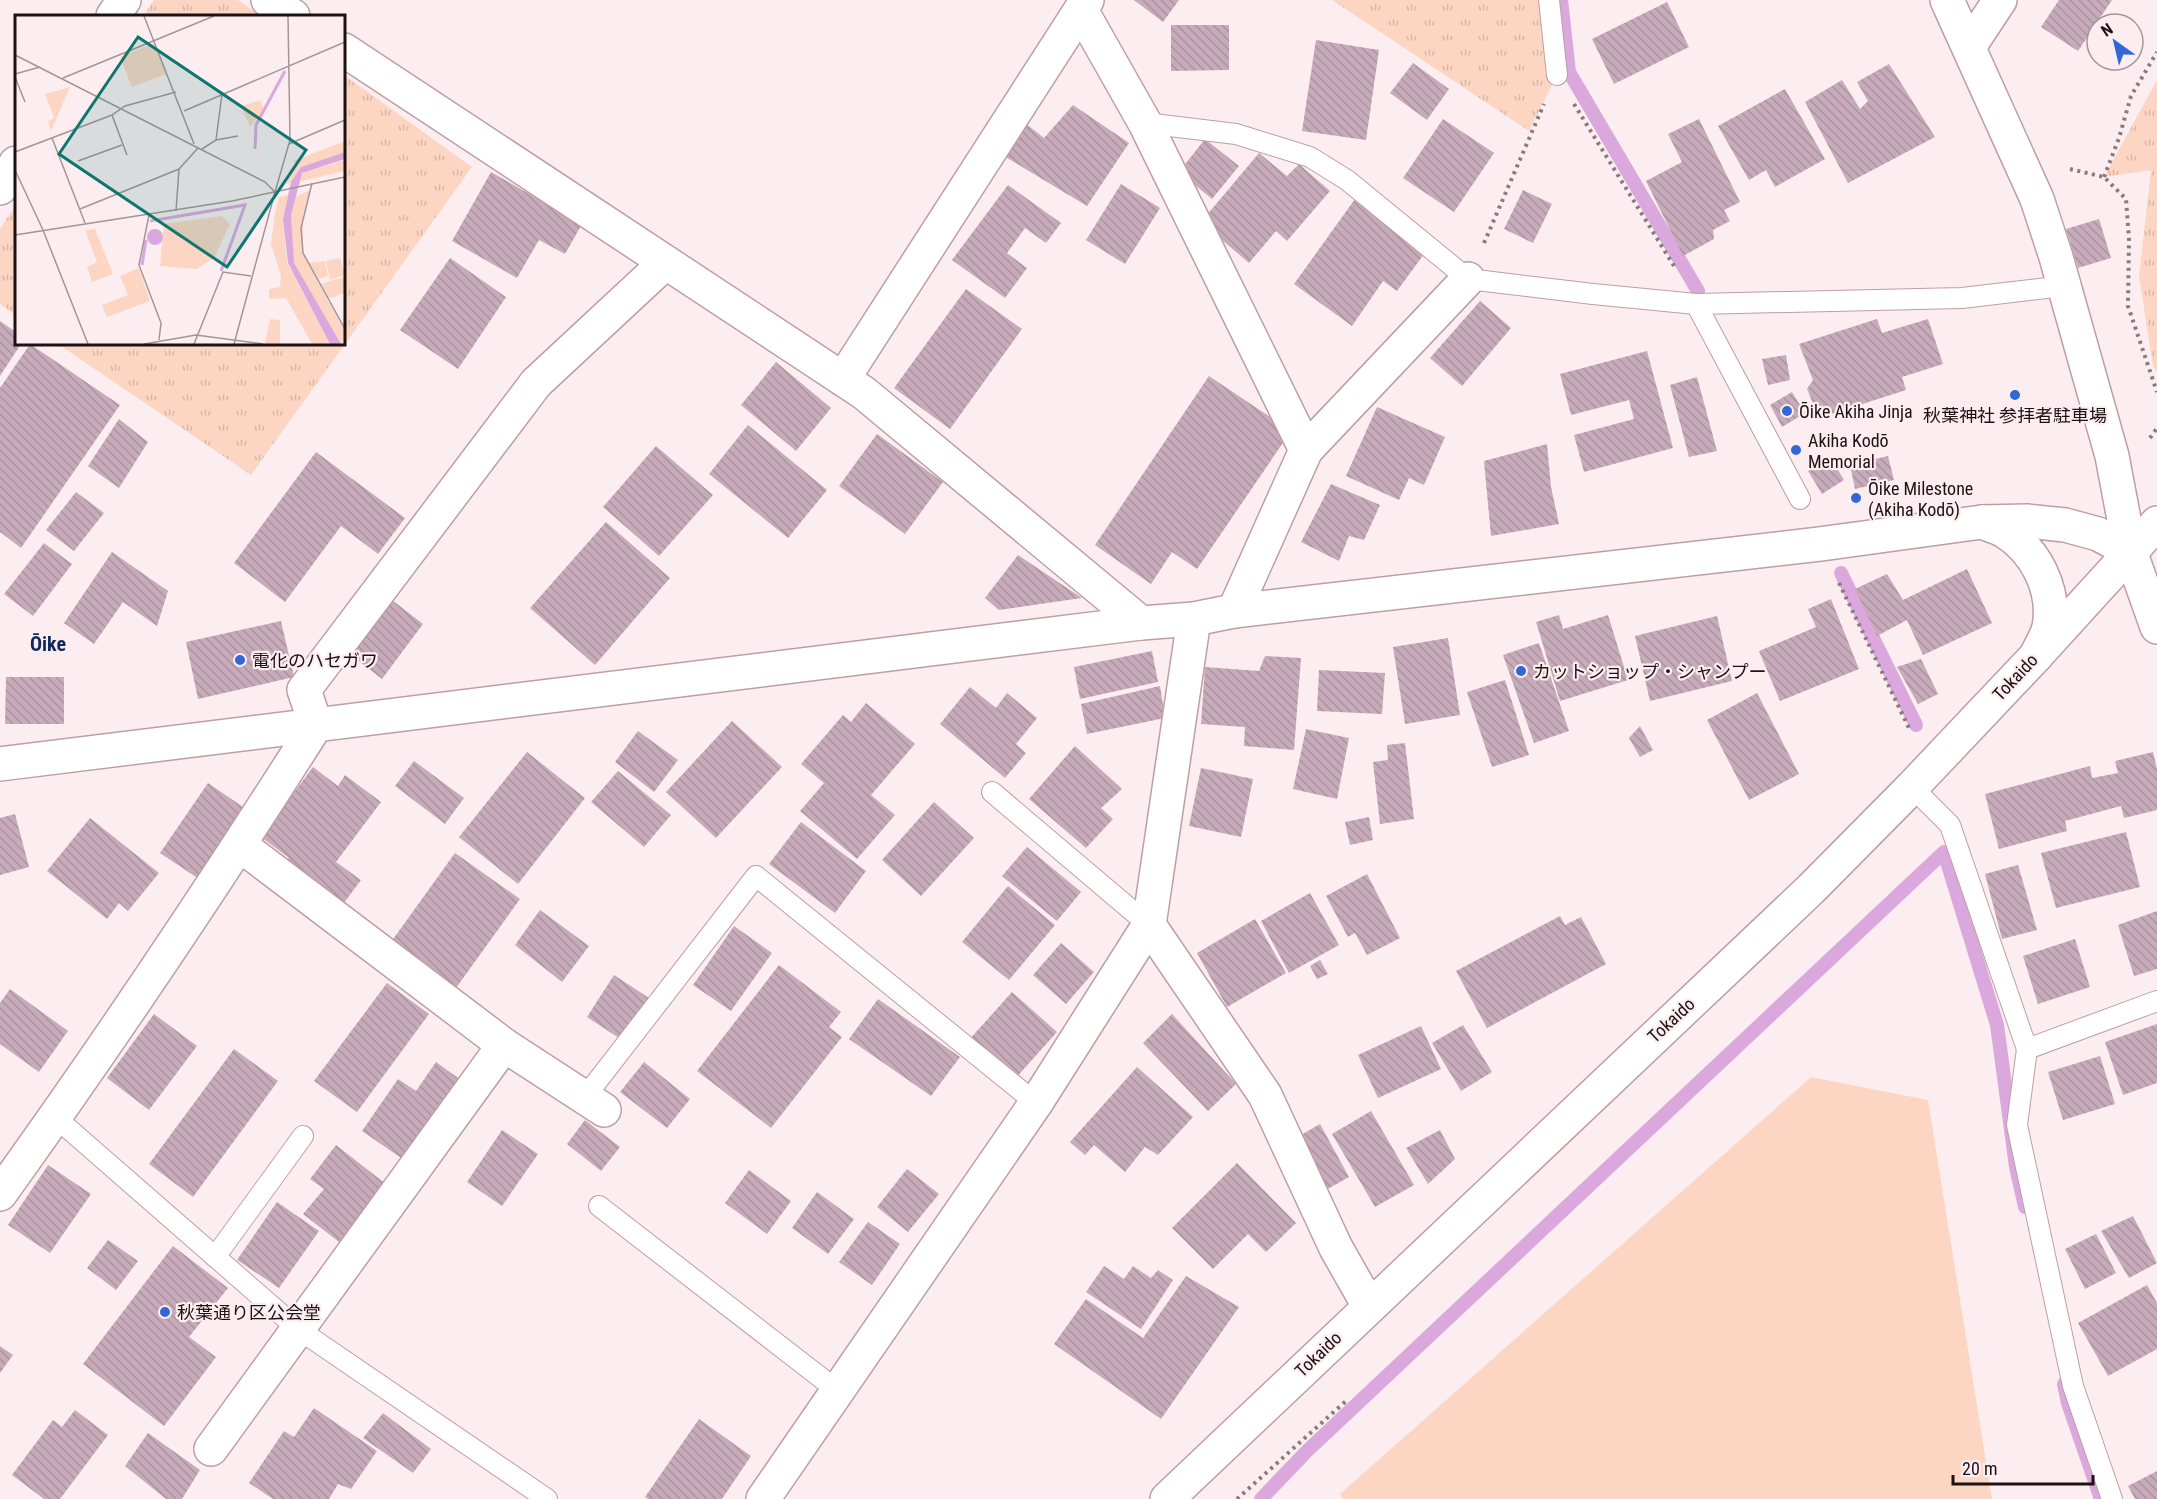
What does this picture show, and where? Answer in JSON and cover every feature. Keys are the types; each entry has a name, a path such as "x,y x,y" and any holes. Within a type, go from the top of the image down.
{"street":[{"path":"115,15 124,0"},
{"path":"268,0 291,15"},
{"path":"1947,0 2037,200 2112,456 2130,551 2157,627"},
{"path":"1969,47 2000,0"},
{"path":"843,380 1084,5 1145,123 1306,450"},
{"path":"345,51 864,393 1141,623"},
{"path":"0,188 15,165"},
{"path":"316,725 304,690 536,383 665,262"},
{"path":"1234,611 1306,450 1468,279"},
{"path":"0,764 1141,623 1194,619 1234,611 1820,544 1982,522 2027,521 2065,525 2098,534 2130,551"},
{"path":"1982,522 2004,531 2021,544 2035,560 2043,576 2048,591 2049,628 2036,656"},
{"name":"Tokaido","path":"1167,1499 1811,889 2036,656 2157,523"},
{"path":"764,1499 1036,1102 1149,925 1194,619"},
{"path":"0,1194 240,845 316,725"},
{"path":"240,845 504,1045 595,1103"},
{"path":"1149,925 1265,1095 1336,1248 1369,1306"},
{"path":"211,1449 504,1045"}],"lane":[{"path":"1549,0 1557,75"},
{"path":"1145,123 1236,134 1310,157 1347,180 1468,279 1696,304 1962,298 2064,286"},
{"path":"1696,304 1800,499"},
{"path":"1912,787 1950,825 2027,1049 2017,1125 2073,1386 2112,1499"},
{"path":"992,792 1149,925"},
{"path":"595,1103 756,876 1036,1102"},
{"path":"2027,1049 2157,1001"},
{"path":"55,1117 298,1329 547,1499"},
{"path":"215,1257 303,1136"},
{"path":"599,1206 838,1391"}],"path":[{"path":"2157,52 2131,96 2119,138 2104,177 2126,199 2129,239 2128,306 2157,392"},
{"path":"1468,279 1557,75"},
{"path":"1557,75 1696,304"},
{"path":"1835,574 1915,741"},
{"path":"1237,1499 1346,1401"}],"green space":[{"path":"154,0 238,0 260,15 144,15"},
{"path":"1332,0 1549,0 1557,75 1529,131"},
{"path":"345,76 472,167 345,344"},
{"path":"2157,80 2157,372 2153,366 2139,276 2151,170 2104,177"},
{"path":"15,206 15,314 0,304 0,229"},
{"path":"59,345 344,345 251,475"},
{"path":"1811,1077 1928,1100 1992,1499 1343,1499 1340,1494"}],"building":[{"path":"1134,0 1179,0 1163,22"},
{"path":"2059,0 2112,0 2104,12 2085,12 2085,40 2078,51 2041,27"},
{"path":"1667,2 1689,47 1614,84 1592,39"},
{"path":"1171,25 1229,25 1229,70 1171,71"},
{"path":"1316,40 1379,50 1366,140 1302,131"},
{"path":"1413,63 1449,89 1427,120 1390,93"},
{"path":"1889,64 1935,137 1848,183 1805,102 1842,80 1860,109 1868,101 1857,82"},
{"path":"1785,89 1825,159 1775,187 1766,170 1749,180 1718,126"},
{"path":"1073,105 1129,143 1087,206 1004,156 1025,123 1044,138"},
{"path":"1443,119 1494,153 1454,212 1403,178"},
{"path":"1699,119 1740,202 1724,210 1730,221 1713,230 1714,239 1683,256 1646,181 1682,162 1668,134"},
{"path":"1205,139 1239,166 1212,199 1179,172"},
{"path":"1259,153 1287,176 1299,164 1330,191 1287,241 1276,231 1249,263 1201,222"},
{"path":"491,172 582,224 565,254 539,240 517,278 452,241"},
{"path":"1121,184 1160,208 1125,264 1086,240"},
{"path":"1008,185 1061,223 1046,243 1025,228 1007,253 1027,268 1005,298 952,260"},
{"path":"1523,190 1552,204 1533,243 1504,229"},
{"path":"1355,199 1427,250 1397,291 1383,281 1352,326 1294,284"},
{"path":"2099,219 2111,258 2078,268 2066,229"},
{"path":"450,258 506,297 458,369 400,330"},
{"path":"966,289 1022,329 950,429 894,388"},
{"path":"1480,301 1511,328 1462,386 1430,358"},
{"path":"1877,319 1882,333 1928,319 1943,364 1902,377 1906,390 1819,418 1807,389 1813,380 1799,344"},
{"path":"0,321 15,331 15,345 20,345 0,376"},
{"path":"31,345 120,405 21,548 0,532 0,388"},
{"path":"1647,351 1673,448 1584,472 1574,435 1634,419 1629,400 1571,415 1560,374"},
{"path":"1786,355 1790,380 1768,385 1762,359"},
{"path":"776,362 831,408 796,451 741,405"},
{"path":"1209,376 1291,431 1197,569 1172,552 1151,584 1095,545"},
{"path":"1697,377 1717,451 1689,457 1670,385"},
{"path":"1792,392 1805,413 1782,427 1770,405"},
{"path":"1377,407 1445,437 1424,485 1409,478 1399,500 1346,476"},
{"path":"119,419 148,442 119,488 88,466"},
{"path":"748,425 827,490 788,538 709,474"},
{"path":"877,434 943,482 905,534 839,486"},
{"path":"1547,444 1551,487 1559,524 1491,536 1484,461"},
{"path":"656,446 713,495 659,556 603,507"},
{"path":"316,452 405,518 378,554 341,526 285,602 234,563"},
{"path":"1888,456 1894,480 1855,489 1850,465"},
{"path":"1830,457 1844,480 1822,494 1808,471"},
{"path":"1331,484 1380,505 1364,540 1349,536 1339,561 1301,542"},
{"path":"76,492 104,513 74,551 46,530"},
{"path":"606,522 670,578 595,665 530,608"},
{"path":"44,543 72,564 33,616 4,594"},
{"path":"112,552 168,591 157,626 123,602 94,644 64,623"},
{"path":"1018,555 1082,598 999,610 985,598"},
{"path":"1967,569 1992,623 1923,655 1907,620 1877,636 1855,589 1887,574 1903,600"},
{"path":"1831,599 1859,669 1780,701 1759,651 1816,627 1808,609"},
{"path":"392,600 423,624 382,679 351,655"},
{"path":"1559,615 1563,629 1608,615 1628,680 1560,701 1536,622"},
{"path":"1717,616 1732,681 1650,701 1635,636"},
{"name":"電化のハセガワ","path":"281,621 294,677 198,699 186,642"},
{"path":"1448,638 1460,715 1405,724 1393,647"},
{"path":"1539,643 1569,731 1534,743 1503,655"},
{"path":"1152,651 1158,682 1080,699 1074,667"},
{"path":"1265,656 1301,658 1294,750 1244,746 1245,727 1201,724 1205,667 1259,671"},
{"path":"1921,659 1938,694 1918,704 1897,667"},
{"path":"1319,670 1385,673 1382,714 1317,711"},
{"path":"6,677 64,677 64,724 5,724"},
{"path":"1505,680 1529,755 1492,767 1467,692"},
{"path":"1160,686 1165,718 1087,734 1081,704"},
{"path":"970,687 996,708 1007,693 1037,718 1016,744 1026,753 1005,778 940,724"},
{"path":"1757,693 1799,774 1749,800 1707,720"},
{"path":"866,703 915,744 871,795 895,815 857,859 800,811 824,783 801,764 843,715 851,722"},
{"path":"732,721 782,767 716,838 666,792"},
{"path":"1640,726 1653,750 1640,757 1629,738"},
{"path":"1306,729 1349,738 1337,799 1293,789"},
{"path":"638,731 678,760 654,792 615,762"},
{"path":"1405,743 1414,819 1380,824 1373,762 1388,760 1387,745"},
{"path":"1075,746 1122,789 1101,808 1113,819 1086,848 1029,799"},
{"path":"527,752 585,798 518,884 459,837"},
{"path":"2153,752 2157,769 2157,810 2124,818 2121,806 2065,821 2067,831 1999,849 1985,794 2090,766 2092,778 2118,773 2115,761"},
{"path":"414,761 464,798 445,824 395,786"},
{"path":"313,767 338,786 345,775 381,802 336,862 361,880 341,907 283,864 289,858 261,837"},
{"path":"1201,768 1253,779 1241,837 1189,826"},
{"path":"618,771 671,815 644,847 591,802"},
{"path":"208,783 246,809 199,879 160,853"},
{"path":"934,802 974,838 921,896 882,860"},
{"path":"15,814 29,867 0,875 0,818"},
{"path":"1369,817 1373,840 1350,845 1345,822"},
{"path":"90,818 159,873 128,911 119,903 107,919 47,871"},
{"path":"801,822 866,871 835,913 769,864"},
{"path":"2126,832 2140,887 2056,908 2041,853"},
{"path":"1027,847 1081,892 1057,921 1002,876"},
{"path":"455,853 520,899 456,988 391,942"},
{"path":"2018,865 2037,930 2002,939 1985,874"},
{"path":"1367,874 1400,938 1367,955 1355,933 1348,937 1326,896"},
{"path":"1008,886 1055,925 1009,980 962,942"},
{"path":"1310,893 1339,945 1289,973 1261,921"},
{"path":"540,910 589,946 562,982 515,945"},
{"path":"2157,911 2157,969 2134,976 2118,925"},
{"path":"1560,916 1565,925 1581,917 1606,964 1487,1028 1456,971"},
{"path":"1255,919 1286,973 1227,1007 1197,953"},
{"path":"734,926 772,953 731,1011 693,985"},
{"path":"2075,939 2090,987 2038,1004 2023,956"},
{"path":"1061,943 1094,972 1066,1004 1033,975"},
{"path":"1320,960 1328,974 1317,979 1310,966"},
{"path":"779,965 841,1012 829,1027 842,1037 771,1128 697,1071"},
{"path":"614,975 652,1000 625,1042 587,1017"},
{"path":"387,983 429,1014 357,1112 314,1081"},
{"path":"10,989 68,1031 39,1072 0,1044 0,1003"},
{"path":"1012,992 1057,1032 1013,1081 968,1041"},
{"path":"878,999 960,1057 931,1096 849,1039"},
{"path":"154,1014 197,1046 149,1110 107,1078"},
{"path":"1172,1014 1236,1084 1208,1111 1143,1043"},
{"path":"2157,1024 2157,1083 2123,1095 2105,1042"},
{"path":"1463,1025 1492,1072 1461,1091 1432,1043"},
{"path":"1421,1026 1441,1069 1378,1098 1358,1055"},
{"path":"234,1049 278,1081 193,1197 149,1164"},
{"path":"2100,1056 2115,1104 2063,1120 2048,1072"},
{"path":"436,1062 468,1085 404,1160 362,1131 398,1079 416,1091"},
{"path":"644,1062 690,1099 667,1128 620,1092"},
{"path":"1137,1067 1193,1117 1158,1155 1145,1147 1125,1172 1094,1145 1085,1155 1070,1142"},
{"path":"1371,1111 1414,1185 1375,1207 1332,1134"},
{"path":"585,1120 620,1147 601,1171 567,1144"},
{"path":"1320,1124 1349,1177 1324,1191 1294,1139"},
{"path":"502,1130 538,1154 502,1206 467,1182"},
{"path":"1440,1130 1455,1159 1428,1184 1406,1148"},
{"path":"336,1145 386,1184 339,1242 303,1214 324,1189 310,1179"},
{"path":"1237,1163 1296,1223 1266,1252 1248,1234 1213,1269 1172,1228"},
{"path":"48,1165 91,1194 50,1253 8,1225"},
{"path":"907,1169 939,1194 908,1232 877,1207"},
{"path":"749,1170 791,1201 767,1234 725,1203"},
{"path":"817,1192 854,1219 828,1254 792,1228"},
{"path":"277,1202 319,1231 279,1288 237,1260"},
{"path":"2133,1216 2157,1263 2129,1278 2101,1231"},
{"path":"868,1222 900,1244 872,1285 839,1262"},
{"path":"2096,1234 2116,1273 2085,1289 2065,1249"},
{"path":"108,1240 138,1261 116,1290 87,1268"},
{"name":"秋葉通り区公会堂","path":"173,1246 228,1288 189,1337 216,1357 164,1426 83,1364"},
{"path":"1104,1266 1124,1279 1133,1266 1151,1278 1158,1270 1173,1280 1141,1329 1086,1292"},
{"path":"1186,1276 1239,1307 1161,1419 1054,1344 1086,1299 1143,1338"},
{"path":"2147,1285 2157,1303 2157,1349 2108,1376 2078,1323"},
{"path":"0,1346 13,1355 0,1373"},
{"path":"314,1408 377,1451 351,1489 338,1484 329,1499 273,1499 249,1483 284,1431 294,1437"},
{"path":"75,1410 108,1435 60,1499 44,1499 12,1475 53,1420 62,1427"},
{"path":"383,1413 431,1449 413,1473 363,1438"},
{"path":"699,1419 751,1456 722,1499 648,1499 645,1497"},
{"path":"148,1433 200,1470 182,1499 166,1499 125,1466"},
{"path":"2157,1471 2157,1499 2135,1499 2128,1486"}],"waterway":[{"path":"1561,0 1569,72 1698,291"},
{"path":"1841,573 1916,725"},
{"path":"1261,1499 1307,1451 1944,852 1997,1025 2016,1167 2025,1207"},
{"path":"2064,1384 2068,1403 2101,1499"}],"place":[{"name":"秋葉神社 参拝者駐車場","path":"2015,395"},
{"name":"Ōike Akiha Jinja","path":"1787,411"},
{"name":"Akiha Kodō Memorial","path":"1796,450"},
{"name":"Ōike Milestone (Akiha Kodō)","path":"1856,498"},
{"name":"電化のハセガワ","path":"240,660"},
{"name":"カットショップ・シャンプー","path":"1521,671"},
{"name":"秋葉通り区公会堂","path":"165,1312"}],"district":[{"name":"Ōike","path":"48,644"}]}
